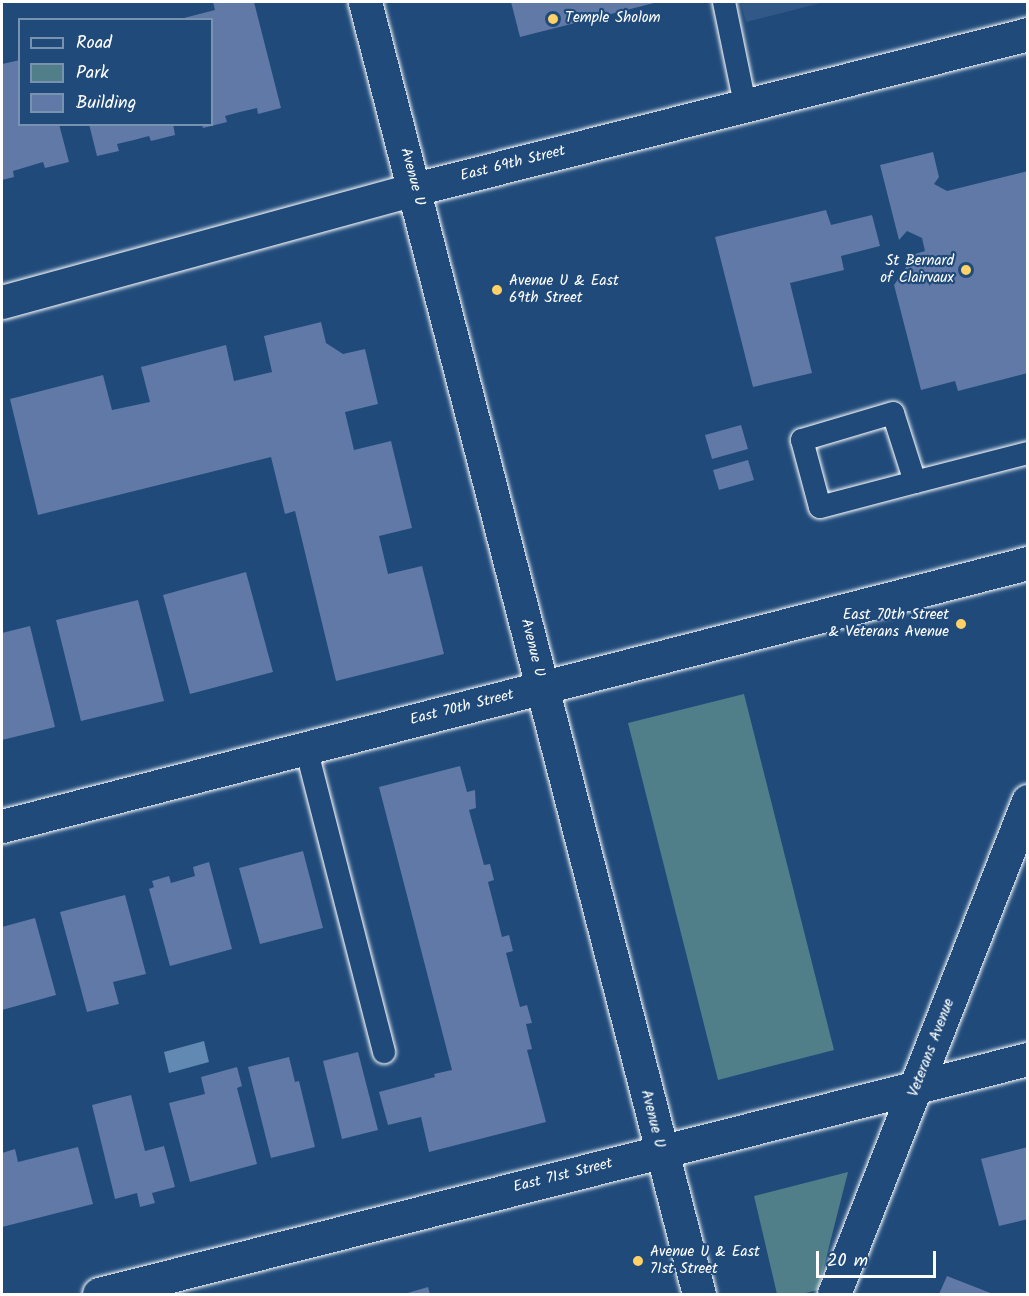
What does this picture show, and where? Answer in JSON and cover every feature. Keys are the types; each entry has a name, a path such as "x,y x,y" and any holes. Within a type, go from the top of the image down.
{"street":[{"name":"Avenue U","path":"365,2 699,1294"},
{"name":"East 69th Street","path":"2,302 415,189 1028,34"},
{"name":"East 70th Street","path":"2,826 1028,563"},
{"name":"Veterans Avenue","path":"834,1294 917,1088 1028,801"},
{"name":"East 71st Street","path":"99,1294 1028,1059"}],"lane":[{"path":"724,2 745,104"},
{"path":"915,482 893,412 802,440 820,507 1028,453"},
{"path":"306,748 384,1052"}],"shaded area":[{"path":"741,2 825,2 746,22"},
{"path":"204,1041 209,1062 169,1073 164,1052"}],"green space":[{"path":"744,694 834,1050 718,1080 628,723"},
{"path":"848,1172 818,1290 801,1294 777,1294 754,1196"}],"building":[{"path":"213,2 254,2 281,108 258,114 257,108 240,112 225,116 227,122 213,126 213,18 184,18 215,10"},
{"name":"Temple Sholom","path":"511,2 658,2 520,37"},
{"path":"18,60 18,126 60,126 69,162 45,168 43,162 13,171 14,177 2,180 2,64"},
{"path":"90,126 173,126 175,135 151,141 149,136 117,144 119,151 97,156"},
{"name":"St Bernard of Clairvaux","path":"933,152 939,177 934,184 947,191 1028,171 1028,373 958,391 955,381 921,390 894,285 915,254 925,251 922,238 907,231 899,240 880,165"},
{"path":"826,210 831,225 872,215 880,246 841,256 844,270 790,283 812,373 753,387 715,237"},
{"path":"321,322 326,343 343,354 365,349 378,404 345,412 354,450 391,441 412,528 379,536 388,574 422,566 444,654 336,681 295,511 285,514 271,457 38,515 10,399 103,375 112,410 150,402 141,367 226,345 234,381 272,372 264,336"},
{"path":"741,425 748,449 712,459 705,435"},
{"path":"748,460 754,480 719,490 713,470"},
{"path":"246,572 273,672 190,694 163,595"},
{"path":"138,600 164,701 81,721 56,620"},
{"path":"30,626 55,727 2,740 2,633"},
{"path":"460,766 467,792 475,790 476,808 469,810 484,865 490,864 494,880 488,882 502,937 509,935 513,951 506,953 520,1007 527,1005 532,1023 526,1024 532,1049 527,1050 546,1122 429,1152 421,1117 388,1125 379,1092 452,1070 379,787"},
{"path":"303,851 323,928 260,944 239,868"},
{"path":"209,862 232,949 170,966 149,889 154,887 152,881 169,876 171,883 195,876 193,867"},
{"path":"125,895 146,974 113,982 119,1004 87,1012 60,912"},
{"path":"35,918 56,995 2,1010 2,927"},
{"path":"358,1052 378,1130 342,1139 323,1061"},
{"path":"289,1057 295,1082 299,1081 315,1147 271,1158 248,1067"},
{"path":"237,1067 242,1086 237,1088 257,1164 190,1182 169,1103 205,1094 201,1077"},
{"path":"131,1095 145,1151 164,1146 175,1187 152,1193 155,1203 140,1207 137,1193 115,1199 92,1105"},
{"path":"78,1147 93,1204 2,1227 2,1153 15,1149 18,1162"},
{"path":"1028,1147 1028,1219 999,1226 981,1159"},
{"path":"947,1276 993,1294 939,1294"},
{"path":"428,1287 430,1294 404,1294"}],"place":[{"name":"Temple Sholom","path":"553,19"},
{"name":"St Bernard of Clairvaux","path":"966,270"},
{"name":"Avenue U & East 69th Street","path":"497,290"},
{"name":"East 70th Street & Veterans Avenue","path":"961,624"},
{"name":"Avenue U & East 71st Street","path":"638,1261"}]}
